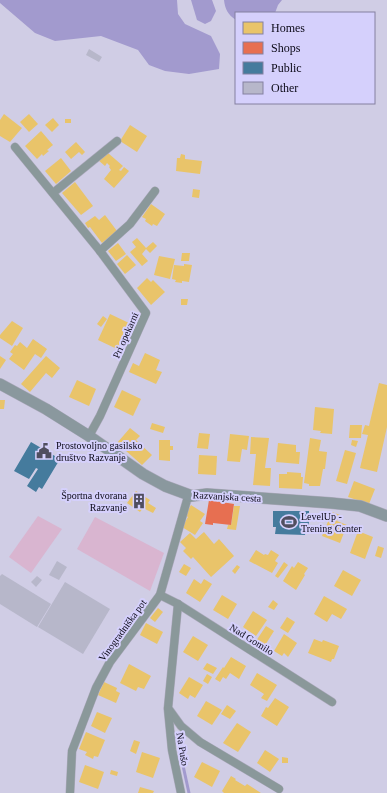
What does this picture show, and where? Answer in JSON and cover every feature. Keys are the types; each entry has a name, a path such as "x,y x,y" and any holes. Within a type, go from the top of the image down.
{"street":[{"path":"53,194 117,142"},
{"name":"Pri opekarni","path":"14,147 100,251 146,313 100,416 89,436"},
{"path":"100,251 130,224 155,191"},
{"name":"Razvanjska cesta","path":"0,384 46,409 89,436 143,474 189,498 207,494 331,503 360,506 387,516"},
{"name":"Vinogradniška pot","path":"70,793 72,750 96,688 110,662 160,595 189,498"},
{"name":"Nad Gomilo","path":"160,595 178,604 332,702"},
{"name":"Na Pušo","path":"178,604 168,708 172,750 181,793"},
{"path":"168,708 181,726 200,742 279,789"}],"shaded area":[{"path":"0,0 177,0 178,14 185,24 211,36 220,54 219,69 189,74 165,71 149,65 138,50 101,36 55,41 35,33 0,3"},
{"path":"191,0 212,0 216,11 211,21 205,24 197,20"},
{"path":"224,0 282,0 275,12 235,12 235,19 227,12"},
{"path":"38,516 62,529 31,573 9,557"},
{"path":"95,517 164,553 150,591 77,549"}],"building: Homes":[{"path":"4,114 22,128 10,142 0,136 0,120"},
{"path":"29,114 38,124 29,132 20,122"},
{"path":"53,118 59,125 52,132 45,125"},
{"path":"65,119 71,119 71,123 65,123"},
{"path":"130,125 147,136 137,152 120,141"},
{"path":"41,131 53,145 47,150 49,151 43,156 42,154 37,159 25,146"},
{"path":"76,142 85,152 82,155 79,152 71,159 65,152"},
{"path":"108,153 123,166 119,170 121,171 124,167 129,171 114,188 104,179 111,170 109,167 110,166 107,163 105,166 98,160"},
{"path":"181,154 185,155 185,159 202,161 200,174 176,171 177,158 180,158"},
{"path":"61,158 71,171 56,184 45,171"},
{"path":"75,182 93,206 81,215 62,193"},
{"path":"193,189 200,190 199,198 192,197"},
{"path":"151,204 165,214 157,226 153,224 152,226 142,217"},
{"path":"105,215 117,231 102,243 90,227 88,228 85,223 95,216 99,220"},
{"path":"137,238 146,248 153,242 157,246 150,253 146,249 142,254 148,261 142,266 130,252 136,247 132,242"},
{"path":"118,243 126,254 116,261 108,251"},
{"path":"182,253 190,253 189,261 181,261"},
{"path":"127,255 136,265 125,274 117,264"},
{"path":"159,256 175,259 170,279 154,275"},
{"path":"184,264 192,265 189,282 175,282 176,280 172,279 174,265 184,266"},
{"path":"147,278 151,282 153,280 165,292 151,305 137,288"},
{"path":"181,299 188,299 187,305 181,305"},
{"path":"110,314 129,323 117,349 98,340"},
{"path":"103,316 107,319 101,327 97,324"},
{"path":"12,321 23,328 12,346 0,338 0,335"},
{"path":"33,339 47,349 41,358 35,354 24,370 9,359 13,354 10,352 15,345 17,346 20,342 27,348"},
{"path":"145,353 160,360 156,370 162,372 156,384 129,372 133,363 139,366"},
{"path":"0,356 6,360 0,369"},
{"path":"46,356 60,368 52,378 46,373 30,392 21,384"},
{"path":"77,380 96,389 89,406 69,397"},
{"path":"379,383 387,385 387,427 377,472 360,468 368,435 362,434 365,425 369,426"},
{"path":"122,390 141,399 133,416 114,407"},
{"path":"0,400 5,400 4,409 0,409"},
{"path":"315,407 334,409 332,434 320,433 321,431 313,430"},
{"path":"152,423 165,427 163,433 150,429"},
{"path":"350,425 362,425 361,438 349,438"},
{"path":"130,428 140,436 136,440 152,455 142,465 117,443"},
{"path":"199,433 210,434 208,449 197,448"},
{"path":"230,434 249,436 247,450 242,449 240,462 227,461"},
{"path":"251,437 269,438 265,468 271,468 270,486 253,485 256,454 250,454"},
{"path":"310,438 321,440 319,451 327,452 325,469 323,469 320,486 309,486 309,484 304,483"},
{"path":"159,440 170,440 170,446 173,446 173,450 170,450 170,461 159,460"},
{"path":"352,440 358,441 356,447 351,445"},
{"path":"278,443 296,445 296,452 300,452 299,464 276,462"},
{"path":"345,450 356,453 347,484 336,481"},
{"path":"199,455 217,456 216,475 198,474"},
{"path":"287,472 301,473 301,477 303,477 302,489 279,488 279,474 287,474"},
{"path":"354,481 375,489 369,504 348,497"},
{"name":"Športna dvorana Razvanje","path":"136,491 150,500 148,503 156,508 153,513 143,508 140,512 127,503"},
{"path":"191,505 205,514 200,521 203,523 195,535 182,527 188,517 185,515"},
{"path":"234,506 240,506 236,530 227,529 228,525 231,525"},
{"path":"332,512 340,515 337,521 347,525 340,543 322,536"},
{"path":"358,531 373,537 365,559 350,553"},
{"path":"204,532 214,544 219,539 234,556 211,577 193,557 191,559 183,551 186,548 180,542 190,533 196,539"},
{"path":"378,546 384,548 381,558 375,556"},
{"path":"256,550 264,555 268,555 271,550 279,555 275,561 278,563 272,573 249,561"},
{"path":"284,562 288,565 278,578 275,576"},
{"path":"298,562 308,568 296,590 283,581 292,566 294,568"},
{"path":"184,564 191,568 186,576 179,572"},
{"path":"237,565 240,567 235,574 232,571"},
{"path":"343,570 361,580 352,596 334,586"},
{"path":"194,579 201,584 204,579 212,584 200,602 186,593"},
{"path":"222,595 237,604 228,619 213,610"},
{"path":"324,596 347,609 341,619 332,614 327,622 314,614"},
{"path":"273,600 278,604 274,610 268,607"},
{"path":"158,608 163,612 155,622 150,618"},
{"path":"253,611 267,620 256,636 243,627"},
{"path":"287,617 295,622 288,633 280,628"},
{"path":"146,623 163,632 157,644 140,635"},
{"path":"266,626 274,631 262,650 260,650 254,647 254,644"},
{"path":"284,634 297,643 288,657 284,653 282,656 274,651"},
{"path":"193,636 208,645 198,661 183,652"},
{"path":"314,639 322,642 323,640 339,646 334,659 332,659 331,662 308,653"},
{"path":"231,657 246,666 239,679 230,673 226,679 223,677 220,682 215,679"},
{"path":"207,663 217,668 213,674 203,669"},
{"path":"129,664 151,676 144,689 138,687 136,691 120,683"},
{"path":"257,673 277,685 267,701 261,698 264,694 250,685"},
{"path":"207,674 212,677 208,684 203,681"},
{"path":"189,677 203,685 195,698 190,695 188,699 179,693"},
{"path":"104,682 117,688 116,691 120,693 116,703 98,695"},
{"path":"275,698 289,707 277,726 261,716 266,707 268,708"},
{"path":"206,701 222,710 212,725 197,716"},
{"path":"227,705 236,711 230,719 221,714"},
{"path":"97,712 112,718 105,733 91,726"},
{"path":"237,723 251,732 238,752 223,743"},
{"path":"86,732 105,740 98,757 94,756 93,759 85,755 87,752 79,749"},
{"path":"134,740 140,742 136,754 130,751"},
{"path":"265,750 279,759 270,772 257,763"},
{"path":"142,752 160,758 153,778 136,772"},
{"path":"282,757 288,758 288,763 282,763"},
{"path":"202,762 220,771 212,787 194,777"},
{"path":"85,765 104,772 98,789 79,782"},
{"path":"111,770 118,772 117,776 110,774"},
{"path":"231,776 245,786 247,784 261,793 224,793 222,791"},
{"path":"140,787 154,791 153,793 138,793"}],"building: Shops":[{"path":"209,500 234,504 231,525 213,523 213,525 205,524"}],"building: Public":[{"path":"31,442 60,459 42,489 39,487 36,492 27,486 38,469 36,468 29,479 14,471"},
{"path":"273,511 309,511 309,527 306,527 305,535 275,534 276,527 273,527"}],"building: Other":[{"path":"89,49 102,57 99,62 86,55"},
{"path":"57,561 67,567 59,580 49,575"},
{"path":"2,574 51,604 37,627 0,604 0,576"},
{"path":"37,576 42,580 36,587 31,582"},
{"path":"65,582 110,609 83,654 38,627"}],"waterway":[{"path":"177,738 189,793"}],"place":[{"name":"Prostovoljno gasilsko društvo Razvanje","path":"44,451"},
{"name":"Športna dvorana Razvanje","path":"139,501"},
{"name":"LevelUp - Trening Center","path":"289,522"}]}
